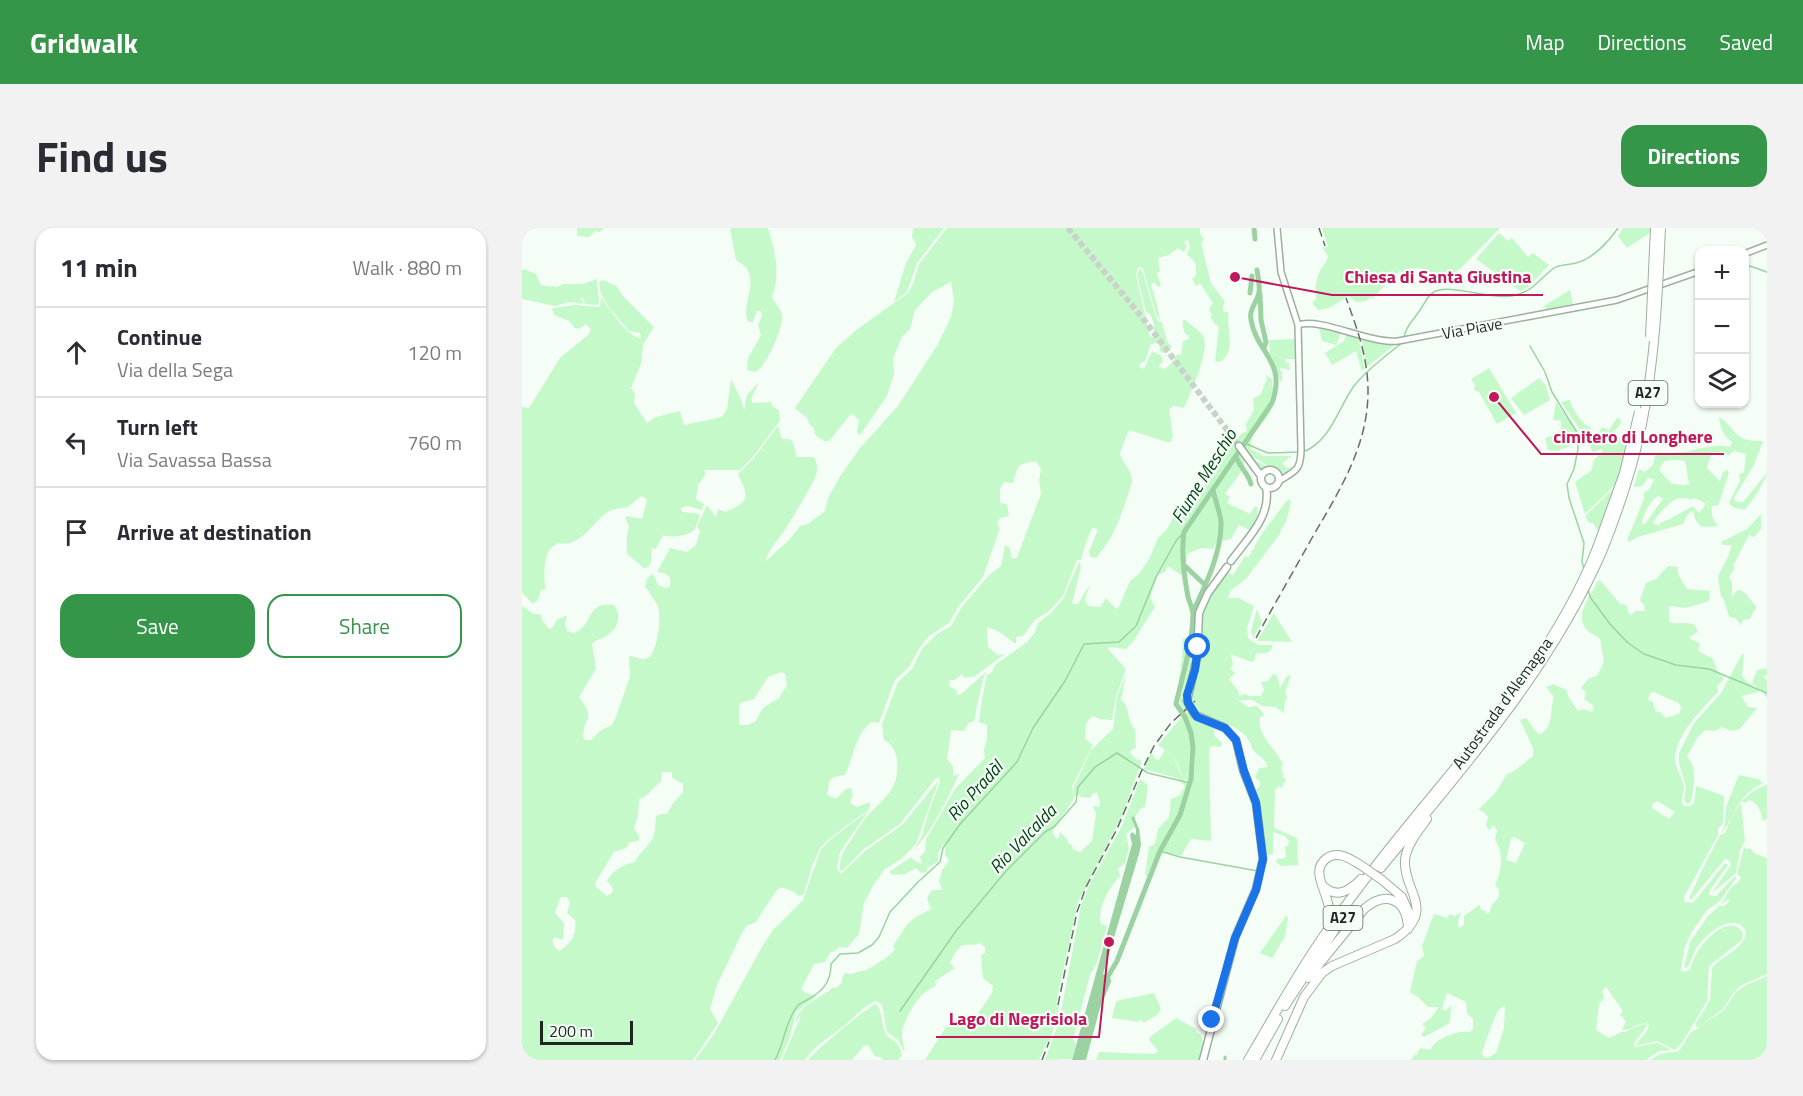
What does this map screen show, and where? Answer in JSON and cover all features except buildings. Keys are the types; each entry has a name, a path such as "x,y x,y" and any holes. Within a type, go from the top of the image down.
{"highway":[{"name":"Autostrada d'Alemagna","path":"1248,1060 1291,986 1324,936 1394,842 1535,664 1579,595 1624,473 1636,428 1650,335 1655,228"},
{"name":"Autostrada d'Alemagna","path":"1255,1060 1286,1004 1329,937 1369,882 1447,787 1540,667 1602,552 1621,502 1641,430 1655,335 1661,228"},
{"name":"A27","path":"1276,1060 1304,997 1322,973 1332,966 1395,939 1408,929 1413,921 1416,906 1414,891 1407,873 1405,860 1407,852 1447,787"},
{"name":"A27","path":"1321,883 1326,890 1333,893 1345,892 1358,883 1394,842"},
{"name":"A27","path":"1324,936 1331,911 1321,883 1319,868 1324,860 1332,856 1347,857 1382,880 1404,899 1409,913 1408,929"},
{"name":"A27","path":"1286,1004 1364,909 1374,902 1384,898 1396,902 1405,912 1408,929"}],"main road":[{"path":"1277,228 1281,272 1298,325 1301,454 1296,469 1288,476 1278,477"},
{"path":"1749,252 1767,245"},
{"name":"Via Piave","path":"1298,325 1320,326 1380,341 1398,341 1624,299 1695,273"},
{"path":"1296,314 1307,324 1298,332"},
{"path":"1239,447 1253,465 1263,473"},
{"path":"1263,473 1273,470 1278,477 1276,486 1269,488"},
{"path":"1263,473 1262,483 1269,488"},
{"path":"1203,1060 1235,938 1256,890 1263,859 1256,803 1236,740 1225,728 1197,717 1188,703 1187,695 1193,680 1197,657 1199,613 1208,593 1265,514 1269,488"}],"shaded area":[{"path":"577,228 604,228 600,232 595,231 589,237 577,236"},
{"path":"730,228 768,228 775,254 777,271 772,297 782,314 782,320 769,355 755,372 747,370 748,358 761,335 758,325 762,316 761,311 757,311 753,322 748,322 746,309 750,275 746,267 736,260"},
{"path":"913,228 944,228 917,263 907,292 894,302 906,263 916,245 912,237"},
{"path":"947,228 1200,228 1204,240 1201,243 1211,283 1225,302 1223,311 1229,313 1230,345 1225,357 1220,362 1215,361 1219,327 1210,317 1212,316 1209,309 1213,303 1200,283 1196,286 1192,279 1196,276 1196,264 1187,254 1190,247 1188,240 1184,242 1187,246 1184,252 1178,248 1169,255 1158,258 1160,272 1157,273 1161,286 1158,287 1154,282 1151,285 1160,320 1157,317 1143,269 1140,267 1138,268 1136,275 1150,337 1154,337 1154,324 1145,308 1137,275 1140,268 1156,317 1159,322 1162,322 1167,341 1172,347 1164,353 1160,352 1160,343 1151,344 1145,361 1139,367 1144,369 1152,351 1162,356 1163,361 1159,366 1163,369 1168,367 1178,354 1181,355 1183,341 1189,339 1183,327 1183,320 1185,320 1203,336 1205,342 1195,382 1184,408 1174,406 1169,409 1173,436 1170,443 1129,430 1120,453 1131,474 1132,482 1118,522 1103,550 1096,558 1090,557 1089,552 1097,532 1097,529 1093,528 1081,560 1077,560 1063,596 1049,611 1035,620 1023,636 1016,637 1016,644 998,631 987,627 988,647 998,655 1005,654 975,676 964,678 962,674 955,680 950,680 949,686 958,691 956,694 960,695 987,671 983,679 974,721 969,723 964,731 951,730 947,759 953,766 953,776 959,774 933,825 913,851 922,836 940,782 939,777 900,824 864,849 842,871 840,870 841,858 846,847 864,820 888,795 895,781 896,755 892,746 884,740 882,724 898,682 912,669 922,649 937,634 951,626 961,608 989,575 1001,566 1005,545 1010,548 1012,558 1017,557 1041,494 1039,480 1041,469 1036,461 1021,465 1017,469 1013,483 1004,482 1000,489 1000,503 1007,504 1009,516 1000,518 997,523 1000,528 983,577 959,606 949,623 929,636 909,667 895,680 879,723 872,722 862,732 845,775 830,780 827,795 836,799 846,789 851,788 853,795 850,803 857,807 870,802 869,809 820,848 804,894 798,896 781,887 755,923 748,925 743,931 717,985 710,1009 718,1023 693,1060 522,1060 522,606 532,613 541,615 549,629 557,620 567,615 565,623 567,631 574,633 581,629 598,606 614,605 617,610 618,619 613,630 592,644 596,669 579,697 588,711 583,732 584,740 591,740 601,730 612,725 615,719 630,677 629,656 646,659 654,649 658,634 659,611 645,587 647,578 653,574 658,585 669,587 670,578 657,572 670,548 687,552 696,545 700,531 697,527 707,505 716,517 718,509 725,512 744,501 744,488 738,474 753,459 778,426 782,439 789,439 793,442 797,457 814,457 817,469 808,492 765,562 789,540 800,526 808,524 825,511 828,498 839,478 860,448 898,406 938,344 951,317 954,301 951,282 932,292 915,310 910,329 902,337 893,359 894,374 887,396 860,435 857,432 859,421 853,414 829,441 824,441 815,435 814,428 809,424 808,419 795,408 836,348 855,331 908,293 919,264","holes":["781,672 785,674 787,685 779,698 763,708 755,722 739,725 739,706 742,702 754,699 768,677","662,772 672,772 672,778 683,784 683,792 667,814 656,816 653,838 635,862 627,864 609,877 607,881 613,888 612,893 607,896 597,888 595,883 614,852 626,848 630,842 638,841 640,837 634,828 638,816 639,799 661,782","567,897 570,903 567,913 575,920 575,930 567,945 559,951 553,941 554,937 563,940 564,923 555,913 560,898"]},
{"path":"1322,228 1500,228 1461,268 1452,274 1453,281 1445,282 1439,276 1431,282 1430,272 1420,268 1399,271 1373,298 1356,302 1349,296 1329,308 1318,310 1312,303 1316,299 1318,276 1328,256 1323,249 1328,246"},
{"path":"1623,228 1657,228 1627,248 1618,236"},
{"path":"1499,233 1508,241 1512,238 1528,257 1533,253 1549,265 1528,287 1520,291 1476,259"},
{"path":"524,269 536,274 541,285 557,287 563,284 583,284 597,279 599,303 585,304 583,298 580,298 584,304 570,302 555,306 522,299 522,271"},
{"path":"603,280 616,286 654,327 643,345 641,364 631,388 635,394 634,403 647,423 656,417 680,411 684,425 722,417 727,409 731,379 744,410 747,395 759,382 751,399 753,403 771,402 773,407 779,410 780,421 740,470 705,470 705,475 698,485 696,499 704,504 702,510 688,506 681,508 682,512 700,515 695,528 684,535 663,535 656,549 652,548 651,563 648,567 644,568 627,554 629,526 625,518 627,516 642,519 647,500 642,496 627,507 613,510 602,516 580,538 566,544 558,543 550,549 546,557 546,589 541,590 538,600 533,604 522,593 522,407 529,408 560,358 591,330 586,324 579,329 575,328 569,321 554,315 552,308 576,305 600,307 601,297 614,315 625,328 636,337 641,338 640,333 629,331 610,309 601,294 599,282"},
{"path":"1570,290 1573,304 1547,310 1544,306"},
{"path":"1319,328 1341,333 1336,345 1322,341"},
{"path":"1346,334 1358,336 1365,368 1362,371 1356,351 1332,365 1325,353 1344,341"},
{"path":"1361,337 1378,342 1397,343 1367,367"},
{"path":"1295,339 1296,359 1286,359 1285,362 1289,363 1290,370 1280,368 1282,381 1280,381 1270,353 1269,340"},
{"path":"1489,368 1516,413 1497,424 1479,392 1474,390 1475,385 1471,379"},
{"path":"1266,375 1272,379 1272,387 1276,388 1274,400 1271,411 1252,439 1251,449 1264,456 1292,456 1282,463 1287,468 1296,466 1292,472 1284,474 1272,468 1263,469 1255,464 1257,461 1267,465 1255,458 1252,460 1248,455 1244,461 1244,468 1225,494 1230,497 1227,503 1250,514 1255,506 1258,508 1257,519 1259,520 1251,531 1239,525 1231,539 1217,542 1213,549 1201,548 1187,554 1188,567 1181,575 1168,566 1165,572 1158,575 1150,598 1155,607 1132,643 1126,649 1109,647 1108,649 1126,669 1116,697 1112,720 1092,716 1086,724 1085,739 1093,745 1072,787 1074,798 1054,829 1056,839 1059,838 1060,832 1073,849 1080,852 1092,841 1096,814 1093,806 1099,807 1100,802 1097,793 1093,793 1090,798 1079,795 1074,797 1074,787 1091,750 1113,729 1117,697 1126,674 1121,700 1126,706 1130,722 1135,729 1136,748 1130,753 1142,761 1121,818 1078,902 1050,1043 1047,1042 1039,1060 925,1060 946,1027 966,1018 971,1024 992,993 993,986 983,978 981,955 985,953 985,947 980,943 959,948 950,963 955,968 935,981 936,986 925,992 915,1003 902,1031 905,1053 898,1040 887,1032 882,1005 876,1001 818,1045 805,1060 782,1060 801,1016 795,1024 799,1013 833,987 836,988 842,983 845,973 852,974 866,970 890,955 906,926 914,918 931,909 927,898 932,890 943,890 939,882 942,870 949,861 945,855 945,842 938,853 938,862 927,868 927,872 921,873 916,868 905,874 893,875 889,872 911,857 922,864 920,857 925,851 926,839 955,789 985,758 987,725 979,722 987,675 992,672 995,665 1027,642 1035,632 1038,623 1063,599 1079,562 1081,567 1072,604 1078,604 1090,584 1085,600 1088,606 1100,607 1106,598 1118,609 1130,581 1139,574 1149,559 1158,538 1167,529 1175,514 1181,510 1191,495 1199,491 1214,476 1226,454 1242,433 1247,431 1246,424 1254,410 1253,399 1261,393 1267,380"},
{"path":"1539,378 1545,384 1550,400 1524,415 1511,398"},
{"path":"1570,400 1578,416 1590,427 1592,435 1596,437 1602,427 1609,430 1617,418 1620,418 1621,423 1610,440 1616,443 1623,434 1629,438 1617,483 1585,514 1575,482 1592,470 1593,461 1603,451 1601,449 1593,452 1561,402"},
{"path":"1556,402 1578,432 1580,445 1575,444 1557,451 1548,450 1545,438 1557,434 1561,426 1561,421 1553,420"},
{"path":"1719,417 1740,437 1763,441 1754,465 1734,498 1736,502 1743,502 1767,473 1750,503 1744,510 1733,507 1729,502 1740,481 1739,475 1744,472 1746,454 1734,451 1728,456 1724,452 1712,452 1707,468 1720,481 1723,472 1727,470 1729,472 1719,504 1713,505 1712,508 1712,516 1718,526 1701,527 1693,511 1688,514 1683,524 1638,537 1629,542 1627,540 1644,499 1644,493 1650,488 1654,479 1648,478 1642,486 1634,487 1639,469 1645,472 1653,465 1655,456 1662,454 1713,446 1730,447 1732,442 1724,434","holes":["1664,461 1685,461 1689,484 1672,484 1659,470","1658,496 1663,498 1645,524 1642,524 1645,512","1685,498 1691,500 1695,498 1705,503 1704,507 1699,513 1693,506 1660,523 1659,526 1653,523 1673,501"]},
{"path":"1617,485 1600,532 1593,523 1589,523 1585,516"},
{"path":"1288,499 1291,501 1287,519 1279,535 1246,579 1231,590 1228,598 1239,598 1254,606 1247,628 1248,638 1258,645 1273,645 1267,653 1256,653 1254,661 1251,662 1231,654 1233,665 1230,669 1235,673 1229,679 1239,692 1239,696 1245,694 1261,696 1264,690 1261,682 1268,681 1273,674 1277,675 1280,688 1287,676 1291,675 1285,693 1287,697 1284,713 1275,707 1262,706 1253,700 1238,700 1248,707 1257,706 1265,715 1260,717 1261,729 1283,764 1281,768 1284,775 1282,777 1286,779 1282,788 1279,786 1275,790 1274,828 1297,838 1298,865 1281,866 1276,862 1277,859 1286,858 1285,846 1288,846 1289,841 1285,836 1273,832 1273,854 1265,856 1254,791 1260,786 1260,781 1255,778 1259,768 1267,767 1267,764 1253,750 1243,733 1224,724 1215,724 1214,735 1222,743 1221,747 1211,746 1209,749 1211,841 1191,839 1181,856 1162,851 1183,810 1195,768 1193,737 1189,738 1192,749 1188,780 1183,779 1172,756 1158,745 1186,712 1180,701 1183,689 1179,687 1183,638 1199,637 1200,613 1225,570 1233,575 1245,556 1248,558 1261,535"},
{"path":"1761,514 1761,529 1754,537 1749,535 1729,577 1732,582 1732,598 1736,591 1741,590 1757,608 1750,619 1743,620 1741,625 1735,618 1729,617 1721,596 1719,574 1732,545 1723,545 1721,542 1747,529"},
{"path":"1668,566 1678,567 1678,574 1687,589 1710,591 1709,601 1686,608 1669,606 1669,622 1695,625 1698,632 1689,637 1700,643 1698,651 1713,659 1724,679 1717,686 1718,692 1684,732 1676,751 1675,760 1684,788 1682,799 1684,806 1694,803 1696,786 1724,796 1723,824 1718,828 1718,835 1684,897 1684,902 1693,903 1725,863 1728,865 1710,890 1709,895 1716,896 1734,877 1737,877 1720,901 1707,910 1691,933 1684,950 1681,970 1684,972 1689,970 1700,948 1714,933 1726,926 1738,928 1743,933 1742,940 1709,966 1707,1001 1682,1043 1675,1050 1657,1041 1635,1046 1648,1029 1649,1024 1645,1023 1622,1030 1626,1021 1620,1015 1623,1011 1606,987 1602,991 1604,998 1599,1004 1596,1030 1609,1038 1646,1024 1647,1026 1634,1043 1634,1047 1657,1043 1672,1050 1659,1051 1646,1060 1411,1060 1420,1048 1430,1050 1437,1042 1448,1036 1470,1032 1473,1029 1473,1019 1467,1013 1466,1002 1447,993 1442,1009 1446,1011 1451,1005 1450,1023 1424,1037 1421,1035 1426,1027 1422,1024 1430,1019 1439,1007 1428,1007 1410,992 1417,961 1424,956 1422,946 1434,914 1447,918 1450,914 1455,916 1461,912 1459,928 1464,925 1464,916 1479,905 1482,910 1486,911 1485,914 1489,914 1492,905 1499,897 1499,890 1495,885 1501,862 1500,851 1495,840 1497,830 1493,825 1490,830 1488,829 1486,825 1488,817 1484,812 1478,810 1496,792 1507,774 1533,756 1533,748 1520,720 1526,718 1538,734 1545,730 1550,722 1554,697 1546,687 1553,684 1567,690 1568,696 1578,711 1583,709 1592,712 1594,706 1584,699 1586,692 1581,688 1589,678 1597,676 1604,662 1600,639 1588,631 1584,625 1582,613 1584,606 1600,580 1620,604 1627,605 1631,615 1636,611 1645,611 1640,600 1646,583 1656,579","holes":["1654,692 1678,703 1681,707 1680,713 1666,718 1660,712 1656,712 1653,702 1648,700 1650,693","1657,801 1675,812 1669,819 1652,808","1514,837 1525,843 1516,863 1506,860 1511,839","1505,1005 1504,1028 1496,1053 1488,1058 1484,1057 1482,1054 1498,1011"]},
{"path":"1257,609 1262,623 1253,638 1251,631"},
{"path":"1274,613 1292,642 1257,641"},
{"path":"1744,653 1742,676 1759,692 1741,696 1748,707 1757,708 1740,729 1731,731 1722,727 1715,731 1705,730 1698,737 1687,756 1692,764 1694,778 1690,803 1686,803 1684,800 1686,786 1679,764 1679,753 1694,723 1721,693"},
{"path":"1767,668 1767,675 1763,677 1767,680 1767,697 1752,683 1757,670"},
{"path":"1165,750 1176,761 1188,784 1179,814 1147,876 1145,875 1149,847 1155,844 1158,829 1169,817 1171,799 1180,795 1185,786 1177,778 1144,769 1151,752 1155,759 1159,760"},
{"path":"1739,775 1758,779 1762,784 1754,788 1743,799 1722,833 1726,807"},
{"path":"1140,779 1148,785 1145,807 1136,815 1135,827 1126,834 1129,848 1125,863 1118,869 1120,876 1102,905 1101,924 1107,926 1097,963 1090,975 1073,1039 1076,1044 1072,1059 1045,1060 1059,1022 1081,905 1090,883 1122,826"},
{"path":"939,780 916,844 901,859 885,869 864,903 859,934 847,948 839,947 830,953 825,962 814,964 801,989 817,996 796,1012 790,1037 780,1060 695,1060 714,1034 773,930 803,900 821,849 869,810 840,852 837,868 841,874 865,851 902,825"},
{"path":"1767,784 1767,819 1763,821 1756,804 1750,800 1745,803 1742,801 1752,792"},
{"path":"1741,803 1745,841 1740,850 1736,873 1712,893 1731,865 1730,861 1725,859 1692,899 1689,899 1720,835 1725,833 1732,816"},
{"path":"1136,828 1139,828 1141,845 1139,854 1103,974 1111,979 1111,982 1100,1008 1086,1060 1072,1060 1132,844 1130,835 1132,832 1136,835"},
{"path":"1744,847 1767,858 1767,974 1740,986 1723,1009 1700,1026 1723,1011 1736,992 1767,976 1767,1060 1650,1060 1660,1054 1679,1051 1691,1032 1699,1028 1695,1025 1710,1000 1712,968 1737,948 1744,938 1746,932 1735,923 1712,931 1700,943 1688,967 1684,968 1690,942 1708,916 1719,906 1724,906 1730,901 1729,899 1721,904 1741,877 1737,874"},
{"path":"1286,916 1288,917 1285,937 1272,958 1260,953"},
{"path":"1154,993 1161,1009 1157,1015 1143,1023 1139,1020 1139,1022 1112,1018 1116,1001"},
{"path":"876,1004 880,1010 885,1032 901,1050 902,1056 898,1060 883,1060 875,1056 868,1045 864,1046 852,1060 808,1060 841,1030"},
{"path":"1176,1018 1196,1029 1196,1032 1201,1035 1203,1043 1199,1060 1096,1060 1099,1052 1154,1054 1158,1051 1149,1040 1150,1037"}],"waterway":[{"name":"Fiume Meschio","path":"1254,228 1255,239"},
{"path":"1404,337 1408,326 1434,292 1450,289 1503,297 1519,294 1530,289 1556,267 1588,258 1605,244 1618,228"},
{"path":"1749,266 1767,272"},
{"name":"Fiume Meschio","path":"1104,983 1117,961 1160,851 1180,815 1191,779 1193,748 1191,733 1185,717 1176,704 1189,649 1193,615 1184,573 1184,532 1272,403 1276,389 1274,367 1254,332 1251,320 1252,310 1259,293 1257,270"},
{"path":"1250,293 1252,276"},
{"path":"1260,294 1261,320 1266,342 1264,348"},
{"path":"1303,452 1321,440 1359,380 1403,342"},
{"path":"1530,346 1545,372 1552,392 1578,434 1574,469 1567,484 1569,498 1584,543 1582,562 1584,569"},
{"path":"1244,443 1268,453 1298,452"},
{"path":"1236,457 1251,484"},
{"path":"1193,612 1212,568 1221,533 1220,514 1213,490"},
{"name":"Rio Pradàl","path":"775,1060 792,1014 798,1005 818,993 825,985 830,976 831,964 840,954 858,953 872,945 879,937 890,912 940,862 943,848 961,823 1017,762 1033,728 1065,681 1084,644 1119,642 1136,626 1156,577 1176,541 1184,532"},
{"path":"1185,566 1205,585"},
{"path":"1588,588 1590,597 1610,624 1628,643 1644,654 1676,665 1709,669 1767,693"},
{"name":"Rio Valcalda","path":"900,1011 956,931 1006,871 1045,832 1055,826 1076,802 1078,787 1095,767 1117,753 1148,773 1190,783"},
{"path":"1133,818 1137,828"},
{"path":"1160,851 1180,857 1258,871"}],"tunnel":[{"path":"1068,228 1145,321 1239,446"}],"railway":[{"path":"1319,228 1325,246"},
{"path":"1256,638 1342,486 1363,431 1367,411 1368,379 1358,332 1346,298"},
{"path":"1058,1005 1077,912 1086,887 1117,829 1154,746 1171,723 1195,701"},
{"path":"1042,1060 1049,1042"}],"place":[{"name":"Chiesa di Santa Giustina","path":"1235,277"},
{"name":"cimitero di Longhere","path":"1494,397"},
{"name":"Lago di Negrisiola","path":"1109,942"}],"route":[{"path":"1198,647 1193,680 1187,695 1188,703 1191,711 1197,717 1225,728 1236,740 1256,803 1263,859 1256,890 1235,938 1212,1020"}]}
